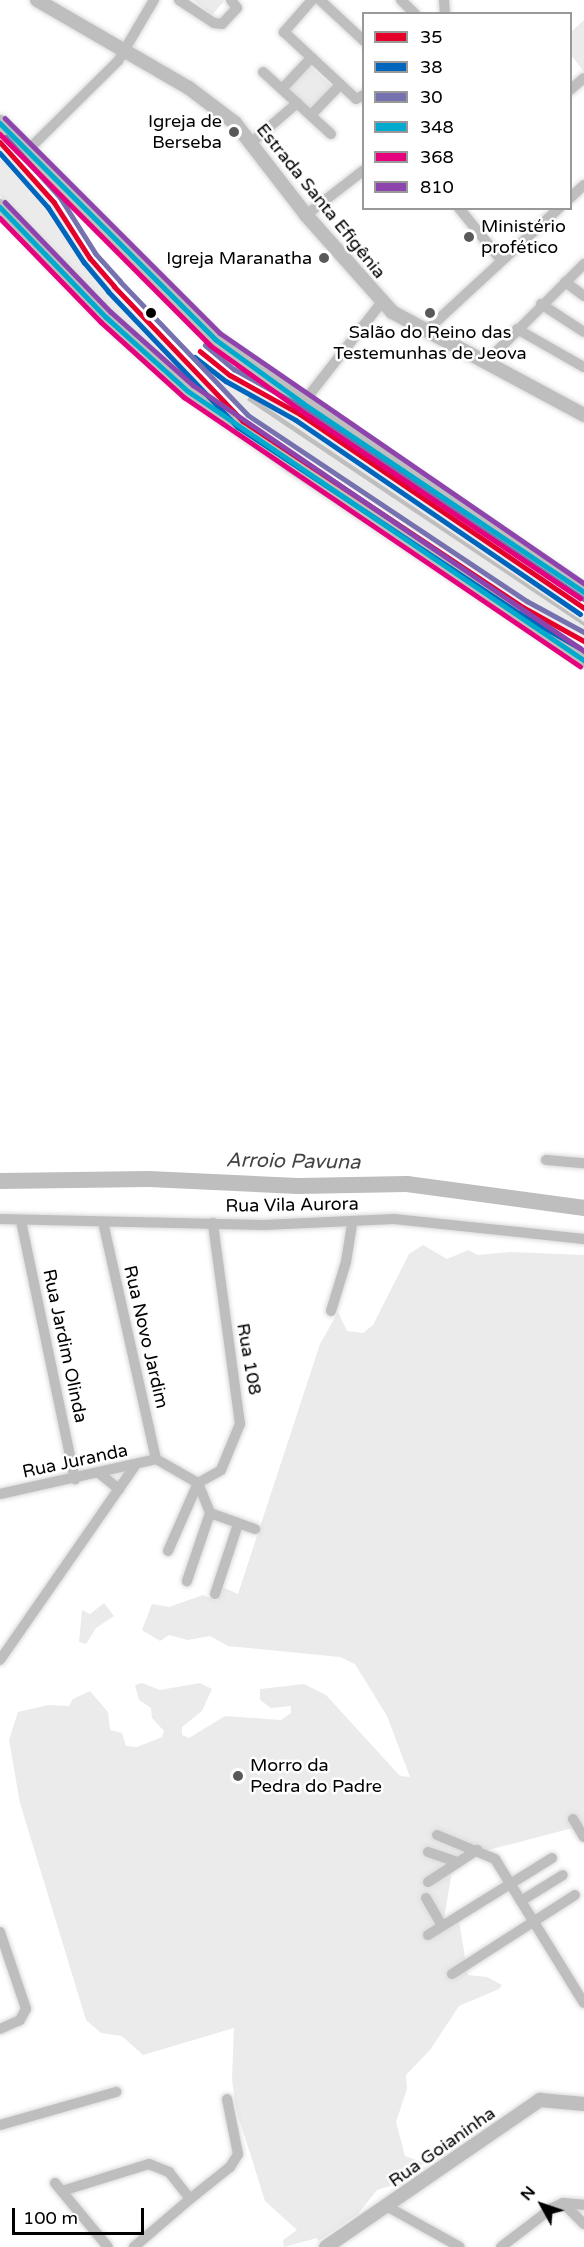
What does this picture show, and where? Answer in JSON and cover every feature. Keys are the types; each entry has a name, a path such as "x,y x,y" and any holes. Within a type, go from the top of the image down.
{"main road":[{"path":"0,123 193,320 303,403 584,592"},
{"path":"0,207 106,316 188,391 292,465 583,659"}],"street":[{"name":"Estrada Santa Efigênia","path":"37,0 212,104 251,143 306,215 381,303 584,415"},
{"path":"27,151 123,51 154,0"},
{"path":"179,0 214,23 226,22 234,4"},
{"path":"312,0 283,31 356,99 362,96"},
{"path":"320,0 362,40"},
{"path":"401,0 413,12"},
{"path":"282,89 311,58"},
{"path":"263,72 331,134"},
{"path":"572,88 584,78"},
{"path":"311,116 340,85"},
{"path":"251,143 297,103"},
{"path":"306,215 362,171"},
{"path":"572,196 584,185"},
{"path":"461,210 501,260"},
{"path":"427,330 557,210"},
{"path":"486,362 584,264"},
{"path":"565,282 584,296"},
{"path":"303,403 381,303"},
{"path":"542,304 584,332"},
{"path":"517,329 584,367"},
{"path":"546,1160 584,1163"},
{"name":"Rua Vila Aurora","path":"0,1219 352,1224 394,1219 584,1239"},
{"name":"Rua Jardim Olinda","path":"21,1221 75,1479"},
{"name":"Rua Novo Jardim","path":"103,1222 156,1459"},
{"name":"Rua 108","path":"198,1483 216,1474 226,1462 238,1434 241,1410 213,1223"},
{"path":"331,1311 346,1262 352,1224"},
{"path":"156,1459 198,1483 210,1513 187,1581"},
{"name":"Rua Juranda","path":"0,1494 135,1466 156,1459"},
{"path":"0,1660 135,1466"},
{"path":"99,1473 119,1489"},
{"path":"168,1551 198,1483"},
{"path":"210,1513 255,1529"},
{"path":"215,1594 238,1524"},
{"path":"573,1819 584,1837"},
{"path":"437,1835 495,1859 584,2003"},
{"path":"428,1882 477,1850"},
{"path":"429,1852 457,1862"},
{"path":"428,1935 552,1858"},
{"path":"521,1901 562,1875"},
{"path":"452,1974 575,1895"},
{"path":"426,1898 442,1926"},
{"path":"0,1932 26,2009 20,2020 0,2029"},
{"path":"0,2125 116,2092"},
{"path":"134,2247 230,2167 238,2154 227,2099"},
{"name":"Rua Goianinha","path":"326,2247 388,2207 540,2100 584,2104"},
{"path":"108,2247 58,2187 149,2163 170,2172 190,2199"},
{"path":"563,2203 584,2224"},
{"path":"501,2247 563,2203 584,2205"},
{"path":"388,2207 460,2247"}],"shaded area":[{"path":"194,0 222,0 224,1 212,15"},
{"path":"584,20 584,72 572,56 572,31"},
{"path":"307,64 333,87 305,117 280,93"},
{"path":"0,146 57,207 84,252 119,297 235,416 218,408 111,312 0,196"},
{"path":"206,364 293,411 551,588 584,614 584,638 539,614 252,422 225,396"},
{"path":"250,396 584,622 584,626 247,400"},
{"path":"423,1245 447,1259 468,1250 478,1255 510,1252 584,1255 584,1825 454,1859 444,1919 459,1921 468,1975 487,1977 502,1985 499,1989 459,2006 430,2050 406,2075 407,2089 396,2122 405,2156 424,2163 400,2183 377,2190 358,2214 318,2241 317,2238 284,2247 283,2240 297,2230 265,2201 236,2110 232,2080 234,2028 143,2055 122,2036 101,2033 86,2020 20,1803 9,1740 18,1712 48,1705 69,1706 73,1699 90,1691 108,1712 110,1730 122,1733 126,1746 137,1747 162,1737 164,1731 152,1718 151,1708 139,1700 135,1685 142,1683 160,1690 200,1683 212,1689 202,1711 182,1727 182,1735 189,1738 225,1716 281,1720 291,1713 291,1706 271,1708 260,1700 260,1689 304,1684 326,1695 400,1776 410,1777 387,1716 355,1664 340,1657 228,1646 210,1636 188,1640 169,1635 160,1641 142,1630 152,1604 169,1607 203,1595 217,1601 222,1587 238,1594 320,1344 338,1312 347,1331 363,1333 373,1325 409,1254"},
{"path":"104,1603 114,1616 96,1628 86,1644 79,1642 82,1610 90,1614"}],"waterway":[{"name":"Arroio Pavuna","path":"0,1181 149,1179 298,1186 407,1184 584,1208"}],"transit line":[{"name":"810","path":"5,118 220,333 584,583"},
{"name":"348","path":"0,123 215,339 303,403 584,592"},
{"name":"368","path":"0,134 210,345 299,409 580,598"},
{"name":"30","path":"6,137 60,197 96,254 248,415 527,601 584,632"},
{"name":"35","path":"0,142 54,202 90,258 114,286 243,421 523,607 584,641"},
{"name":"38","path":"0,153 48,207 84,262 108,291 238,427 519,613 580,648"},
{"name":"810","path":"5,202 111,312 193,385 584,651"},
{"name":"348","path":"0,207 106,317 188,391 584,660"},
{"name":"368","path":"0,218 101,322 184,397 580,666"},
{"name":"30","path":"205,345 234,369 304,408 584,599"},
{"name":"35","path":"200,351 230,375 300,414 584,608"},
{"name":"38","path":"195,357 226,381 296,420 580,614"}],"place":[{"name":"Igreja de Berseba","path":"234,132"},
{"name":"Ministério profético","path":"469,237"},
{"name":"Igreja Maranatha","path":"324,258"},
{"name":"Salão do Reino das Testemunhas de Jeova","path":"430,313"},
{"name":"Morro da Pedra do Padre","path":"238,1776"}]}
